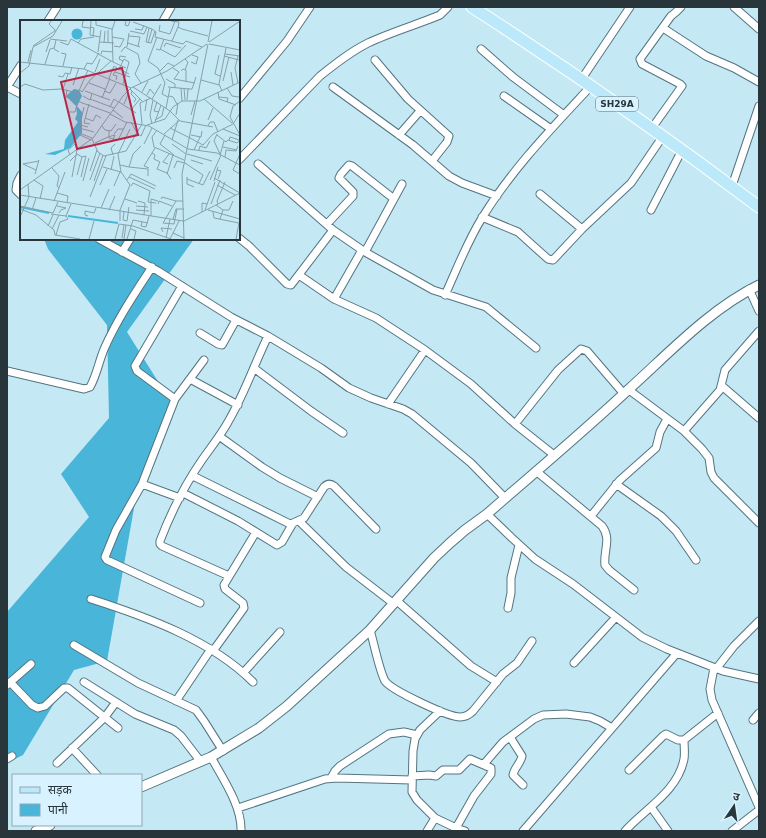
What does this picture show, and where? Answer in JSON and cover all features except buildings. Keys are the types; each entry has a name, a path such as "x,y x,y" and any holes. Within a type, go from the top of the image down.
{"main road":[{"name":"SH29A","path":"472,7 530,44 652,128 759,207"}],"street":[{"path":"49,20 56,7"},
{"path":"164,20 171,7"},
{"path":"240,98 287,41 310,7"},
{"path":"240,159 320,76 333,65 368,43 440,15 448,7"},
{"path":"445,295 469,240 482,217 524,160 564,115 586,83 630,7"},
{"path":"652,128 682,86 644,66 640,61 671,16 681,7"},
{"path":"734,7 759,29"},
{"path":"663,28 706,56 734,68 759,82"},
{"path":"481,49 513,77 564,115"},
{"path":"375,60 408,99 449,138 432,162"},
{"path":"20,67 7,87 20,94"},
{"path":"333,87 413,145 449,176 462,183 497,196"},
{"path":"504,96 551,129"},
{"path":"732,186 759,106"},
{"path":"399,135 420,111"},
{"path":"482,217 518,232 552,260 555,259 582,229 631,183 663,136"},
{"path":"651,210 682,150"},
{"path":"258,164 333,230 364,251 429,288 445,295 472,301 486,307 536,348"},
{"path":"327,224 353,196 353,192 339,178 349,166 352,166 394,199"},
{"path":"20,178 17,183 16,190 20,194"},
{"path":"334,298 364,251 402,184"},
{"path":"540,194 582,229"},
{"path":"240,239 287,284 291,285 333,230"},
{"path":"101,240 158,271 236,320 268,336 321,368 349,388 371,398 403,409 417,418 470,463 505,498"},
{"path":"122,252 129,240"},
{"path":"7,371 84,389 90,387 102,354 125,307 158,271"},
{"path":"299,275 334,298 376,318 425,350 471,384 515,424 554,455"},
{"path":"142,787 201,762 223,751 259,728 287,706 370,630 434,558 450,543 487,514 716,312 749,289 759,285"},
{"path":"175,399 137,371 135,367 182,286"},
{"path":"749,289 759,311"},
{"path":"200,333 218,344 222,344 236,320"},
{"path":"684,431 718,393 722,386 725,370 759,331"},
{"path":"229,576 160,544 182,496 201,461 219,436 238,405 268,336"},
{"path":"515,424 558,370 582,349 587,351 626,392 684,431 709,458 714,478 758,521"},
{"path":"388,404 425,350"},
{"path":"200,603 106,558 116,530 142,484 175,399 204,360"},
{"path":"254,368 343,433"},
{"path":"190,379 238,405"},
{"path":"722,386 759,418"},
{"path":"591,516 616,484 656,448 660,432 667,419"},
{"path":"219,436 262,467 318,498"},
{"path":"536,471 602,526 607,535 605,564 609,570 634,590"},
{"path":"193,476 292,525"},
{"path":"142,484 182,496 256,532 277,545 282,542 294,522 304,518 325,485 332,485 376,529"},
{"path":"616,484 661,516 676,531 696,560"},
{"path":"487,514 535,559 573,584 642,637 653,643 715,668 735,675 759,679"},
{"path":"299,521 360,579 395,603 471,666 496,682"},
{"path":"176,701 244,606 242,602 224,588 224,583 256,532"},
{"path":"508,608 512,593 511,578 519,545"},
{"path":"91,599 144,616 192,639 212,650 244,672 253,682"},
{"path":"574,663 616,617"},
{"path":"732,831 759,809 718,714 710,689 715,668 759,621"},
{"path":"370,630 384,678 388,683 400,692 440,711 460,717 469,714 503,674 517,663 532,641"},
{"path":"244,672 280,632"},
{"path":"74,645 138,683 191,708 200,714 223,751"},
{"path":"523,831 677,653"},
{"path":"31,664 9,684 32,705 38,708 45,706 64,688 68,688 118,728"},
{"path":"84,682 135,714 174,730 181,736 201,762"},
{"path":"57,763 105,717 116,702"},
{"path":"440,711 417,735 413,751 411,790 414,796 435,818 465,831"},
{"path":"753,720 759,713"},
{"path":"484,764 500,744 534,719 550,714 590,717 612,728"},
{"path":"629,770 665,735 684,740 718,714"},
{"path":"331,778 340,766 389,734 404,732 417,735"},
{"path":"510,737 522,756 521,761 513,773 513,776 523,785"},
{"path":"625,831 666,792 677,776 684,760 684,740"},
{"path":"72,748 96,774"},
{"path":"211,757 238,808 241,831"},
{"path":"238,808 318,780 331,778 412,778 429,775 436,776 444,770 459,770 470,759 491,768 491,773 474,796 456,828"},
{"path":"651,807 668,831"},
{"path":"427,831 435,818"},
{"path":"36,831 48,826"}],"water":[{"path":"44,240 193,240 127,332 174,407 137,491 107,661 74,670 23,755 7,763 7,612 89,517 61,474 109,418 107,325 48,249"}]}
